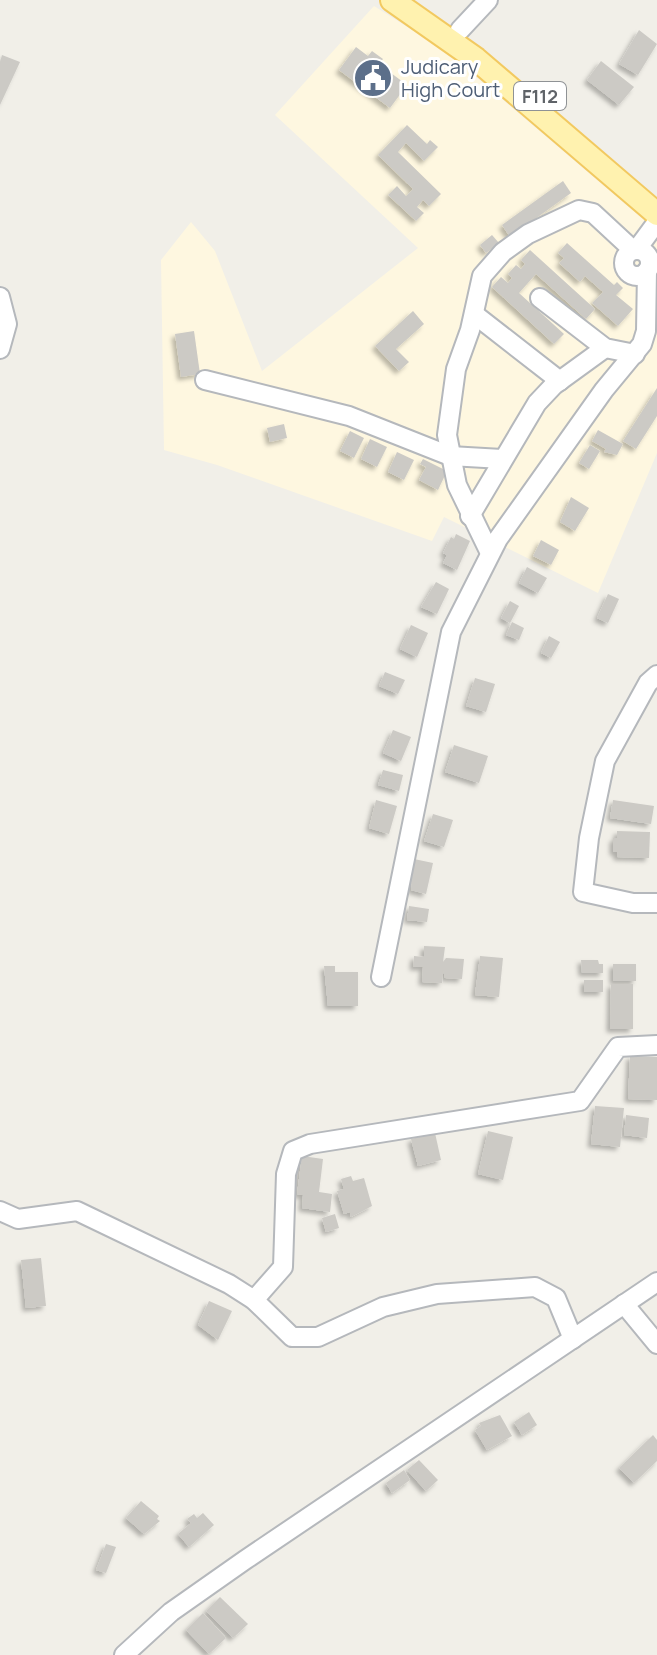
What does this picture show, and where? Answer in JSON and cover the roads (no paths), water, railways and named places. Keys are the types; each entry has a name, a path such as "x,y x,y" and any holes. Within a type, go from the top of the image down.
{"main road":[{"name":"F112","path":"392,0 476,59 657,214"},
{"name":"F112","path":"418,0 460,30 657,197"}],"street":[{"path":"460,30 488,0"},
{"path":"490,553 470,516 450,456 447,435 456,369 474,314 478,288 489,267 503,252 561,215 586,209 635,250"},
{"path":"652,265 635,276 627,272 624,259 657,222"},
{"path":"381,977 451,632 490,553 604,390 635,354 646,331 652,265"},
{"path":"0,297 7,324 0,349"},
{"path":"540,298 605,348 635,354"},
{"path":"474,314 560,381"},
{"path":"470,516 537,403 560,381 605,348"},
{"path":"205,380 349,416 450,456 502,459"},
{"path":"657,675 648,683 605,761 589,838 583,892 633,903 657,903"},
{"path":"254,1300 283,1267 286,1174 293,1151 310,1144 580,1101 618,1047 657,1045"},
{"path":"0,1211 18,1219 77,1211 229,1284 254,1300 292,1337 318,1337 383,1307 437,1294 535,1287 556,1298 573,1339"},
{"path":"124,1655 171,1612 657,1282"},
{"path":"624,1304 657,1344"}],"place":[{"name":"Judicary High Court","path":"373,78"}]}
